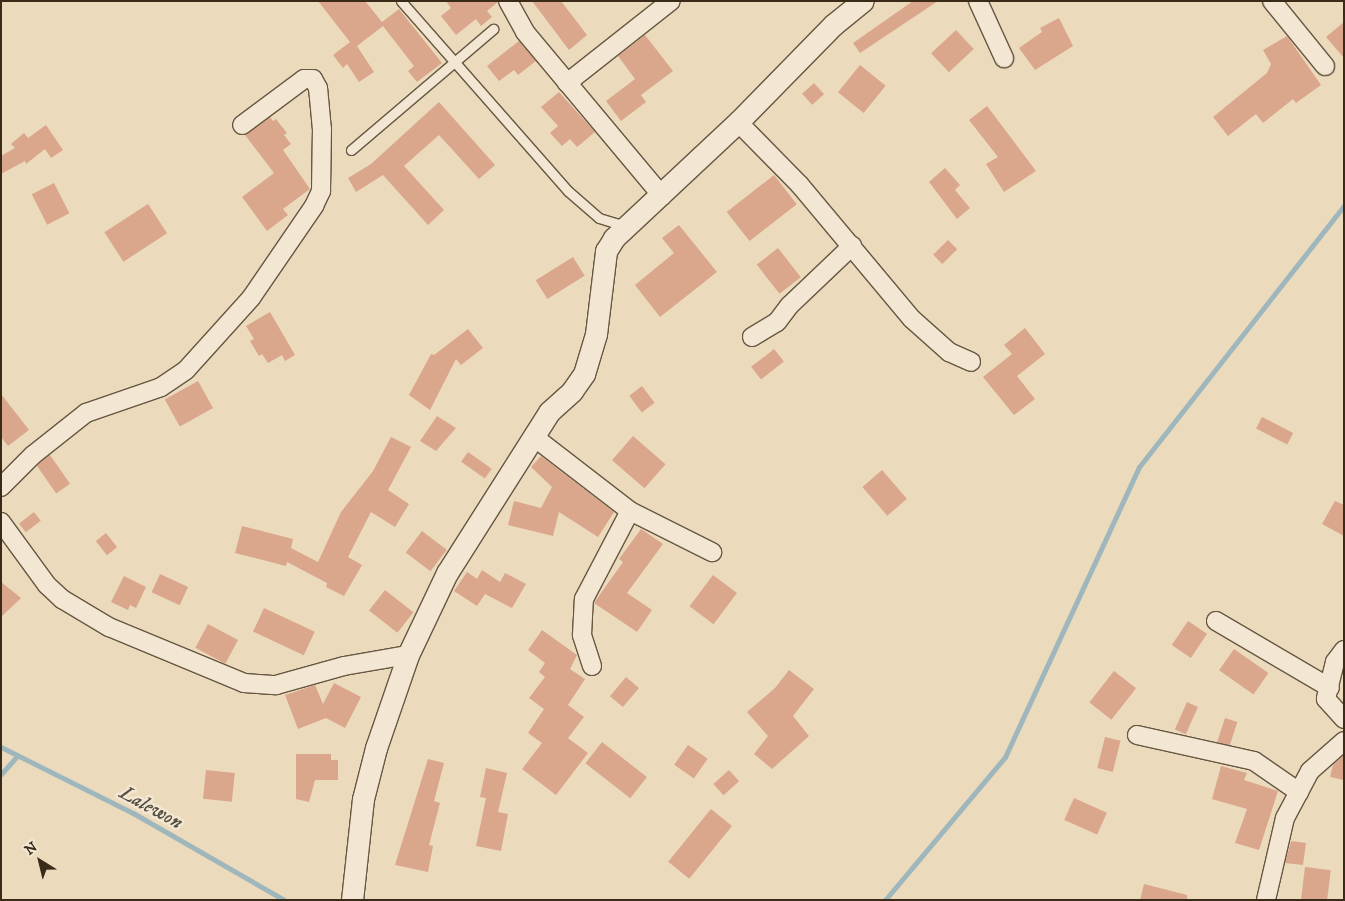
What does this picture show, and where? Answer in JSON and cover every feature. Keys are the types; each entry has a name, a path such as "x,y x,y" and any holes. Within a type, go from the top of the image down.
{"street":[{"path":"508,1 525,32 566,83 597,114 662,196"},
{"path":"566,83 671,1"},
{"path":"352,900 363,799 376,748 408,655 447,573 549,412 572,391 584,374 596,334 606,251 626,226 662,196 833,25 864,1"},
{"path":"978,1 1004,58"},
{"path":"1272,1 1326,66"},
{"path":"1,487 33,455 86,413 161,387 186,370 251,298 314,206 320,191 322,130 318,88 313,79 304,79 242,125"},
{"path":"738,122 799,184 912,319 949,352 971,362"},
{"path":"752,337 777,322 790,305 852,246"},
{"path":"534,437 630,511 712,552"},
{"path":"592,666 582,635 584,599 630,511"},
{"path":"1,522 46,585 62,599 109,627 244,683 276,686 344,666 408,655"},
{"path":"1216,621 1330,688"},
{"path":"1344,650 1335,662 1326,699 1344,719"},
{"path":"1137,736 1254,761 1299,792"},
{"path":"1266,900 1285,818 1310,772 1344,742"}],"lane":[{"path":"402,1 454,63 568,191 599,218 626,226"},
{"path":"351,150 493,29"}],"building":[{"path":"318,1 365,1 382,22 399,9 442,63 417,82 408,71 414,66 383,26 357,46 374,72 359,82 347,64 343,68 333,55 350,42"},
{"path":"446,1 498,2 487,11 492,17 481,26 476,19 456,35 441,16 451,8"},
{"path":"532,1 561,1 587,35 569,50"},
{"path":"913,1 938,1 860,53 853,43"},
{"path":"1059,18 1073,46 1035,70 1019,48 1042,32 1040,28"},
{"path":"1344,22 1344,58 1326,37"},
{"path":"956,30 974,49 949,72 931,53"},
{"path":"645,35 673,71 641,95 646,102 621,121 606,101 635,79 618,56"},
{"path":"1287,36 1321,85 1296,103 1293,99 1263,123 1256,114 1228,136 1213,117 1267,73 1271,64 1263,50"},
{"path":"519,41 536,61 518,75 514,70 499,81 487,66"},
{"path":"860,65 886,86 864,113 838,92"},
{"path":"814,83 824,94 812,105 802,94"},
{"path":"559,92 595,132 577,147 570,139 562,146 550,133 558,126 541,107"},
{"path":"439,102 495,165 479,179 439,135 404,166 444,210 428,225 383,175 356,192 348,178 371,164"},
{"path":"987,106 1036,171 1004,192 986,164 998,157 969,120"},
{"path":"270,117 273,121 276,119 287,133 284,135 291,144 283,150 310,189 283,209 288,215 267,231 242,197 274,173 245,135"},
{"path":"46,125 63,150 51,158 45,149 26,164 25,161 1,174 1,156 15,148 11,144 24,133 28,138"},
{"path":"945,168 960,185 955,190 970,208 957,219 929,182"},
{"path":"774,175 797,204 749,241 727,212"},
{"path":"54,183 69,213 47,225 32,194"},
{"path":"148,204 167,233 123,262 104,232"},
{"path":"679,225 717,272 660,317 635,285 674,253 662,238"},
{"path":"948,240 957,249 942,264 933,255"},
{"path":"778,248 801,277 780,294 757,265"},
{"path":"573,257 585,276 547,299 536,280"},
{"path":"270,312 295,355 285,361 282,355 268,363 262,354 259,356 250,341 254,339 246,326"},
{"path":"1025,328 1045,354 1017,376 1035,399 1014,415 983,377 1012,354 1004,345"},
{"path":"468,329 483,348 461,365 456,359 430,410 409,395 431,354 434,355"},
{"path":"774,349 784,362 761,379 751,367"},
{"path":"198,381 213,408 180,427 165,399"},
{"path":"642,386 655,403 642,412 629,396"},
{"path":"1,394 29,430 8,446 1,437"},
{"path":"437,416 456,428 436,451 420,441"},
{"path":"1262,417 1293,433 1287,444 1256,429"},
{"path":"633,436 665,464 644,488 612,460"},
{"path":"391,437 411,447 388,490 409,504 395,527 371,512 348,557 362,565 344,596 326,587 327,583 287,562 286,566 235,553 242,526 293,539 291,548 318,562 341,512 373,471"},
{"path":"468,452 492,469 485,478 461,462"},
{"path":"50,455 70,484 56,493 36,465"},
{"path":"541,456 614,512 598,537 559,512 553,536 508,525 514,501 541,508 552,487 531,467"},
{"path":"882,470 907,499 887,516 862,487"},
{"path":"1335,501 1344,505 1344,536 1322,524"},
{"path":"34,512 41,521 26,532 19,524"},
{"path":"641,529 663,544 627,593 652,610 637,632 594,603 623,562 619,559"},
{"path":"422,531 447,550 431,571 406,553"},
{"path":"106,533 117,547 107,555 96,541"},
{"path":"482,570 500,582 505,573 526,584 512,608 485,594 477,606 454,591 467,572 477,579"},
{"path":"160,574 188,587 180,605 152,592"},
{"path":"713,575 737,593 713,624 690,606"},
{"path":"124,576 146,587 136,608 130,605 128,610 111,602"},
{"path":"1,582 21,598 1,617"},
{"path":"385,590 413,612 397,633 369,610"},
{"path":"264,608 315,632 304,655 253,632"},
{"path":"1188,621 1207,634 1191,658 1172,645"},
{"path":"208,624 238,640 225,664 195,648"},
{"path":"542,630 577,655 570,669 585,679 568,705 584,717 568,738 588,753 556,795 522,769 542,743 528,733 544,709 529,698 545,677 539,672 545,663 528,650"},
{"path":"1234,649 1268,673 1253,694 1219,670"},
{"path":"789,670 814,689 793,716 809,736 772,769 754,754 768,736 747,712 775,688"},
{"path":"1114,671 1136,688 1111,720 1089,703"},
{"path":"626,677 639,688 623,707 610,696"},
{"path":"334,683 361,697 345,728 326,718 298,729 285,695 315,685 323,704"},
{"path":"1187,702 1198,707 1186,734 1175,729"},
{"path":"1225,718 1237,722 1229,747 1217,743"},
{"path":"1105,737 1121,741 1113,772 1097,768"},
{"path":"602,742 647,777 630,798 585,763"},
{"path":"688,745 708,759 694,778 674,765"},
{"path":"296,754 331,754 331,760 338,760 338,780 315,780 309,802 296,799"},
{"path":"1344,755 1344,780 1330,777 1333,765"},
{"path":"428,759 444,763 434,801 440,803 429,845 433,846 428,872 395,865"},
{"path":"1221,766 1247,773 1244,780 1278,791 1259,850 1235,843 1247,809 1212,799"},
{"path":"486,768 507,773 498,812 508,814 501,851 476,846 486,798 480,797"},
{"path":"206,770 235,773 232,802 203,799"},
{"path":"729,770 739,781 723,795 713,784"},
{"path":"1074,798 1107,813 1097,835 1064,820"},
{"path":"711,809 732,826 689,879 668,862"},
{"path":"1291,841 1306,843 1303,865 1285,863"},
{"path":"1305,867 1331,870 1327,900 1301,900"},
{"path":"1144,884 1187,895 1187,900 1140,900"}],"waterway":[{"path":"885,900 1005,757 1139,467 1344,206"},
{"name":"Lalewon","path":"1,747 133,813 284,900"},
{"path":"1,774 17,756"}]}
